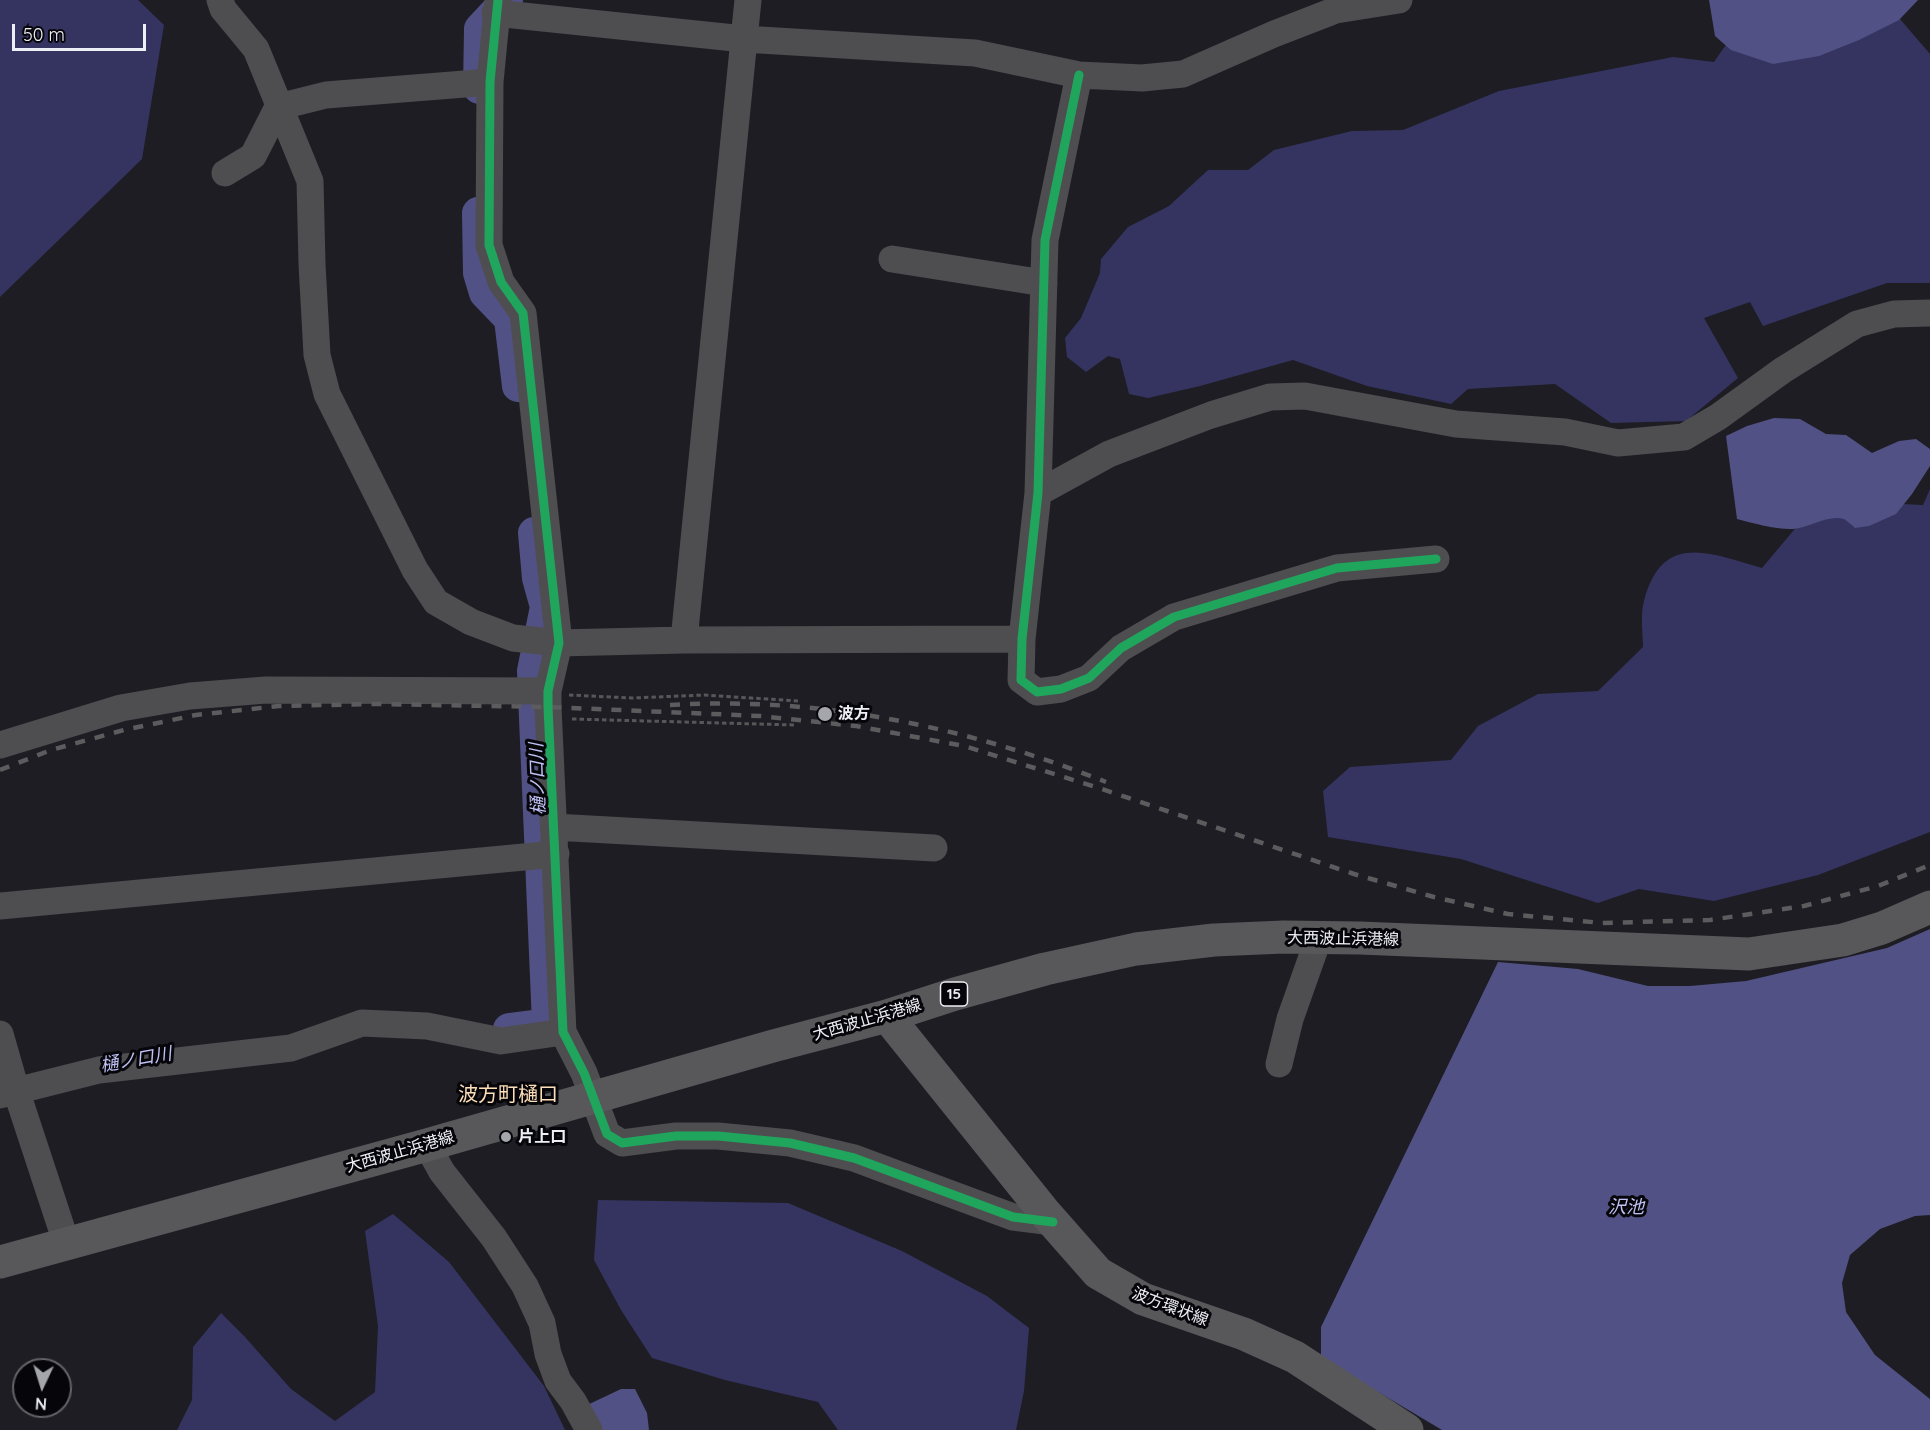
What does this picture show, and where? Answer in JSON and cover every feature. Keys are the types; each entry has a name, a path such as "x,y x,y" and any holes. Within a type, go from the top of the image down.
{"main road":[{"name":"大西波止浜港線","path":"0,1262 887,1016 955,994 1046,969 1136,949 1214,940 1319,937 1749,954 1843,940 1882,928 1930,907"},
{"name":"波方環状線","path":"887,1016 1053,1222 1098,1273 1143,1299 1244,1334 1295,1357 1407,1430"}],"street":[{"path":"220,0 223,9 256,49 310,181 317,355 327,394 415,570 436,602 471,622 513,638 559,643 684,640 1022,639"},
{"path":"684,640 748,0"},
{"path":"1053,1222 1013,1217 885,1168 790,1143 718,1136 676,1136 622,1143 607,1134 594,1096 563,1032 548,691 559,643 523,313 501,282 489,245 490,82 497,7 744,39 975,53 1079,75 1142,78 1183,74 1336,10 1399,0"},
{"path":"1079,75 1045,240 1038,493 1022,639 1020,680 1037,692 1061,689 1089,678 1121,648 1174,617 1337,568 1436,559"},
{"path":"225,173 253,156 279,107 326,95 490,82"},
{"path":"892,259 1044,283"},
{"path":"1038,493 1109,454 1210,415 1270,397 1305,396 1456,424 1565,432 1618,443 1684,437 1718,417 1783,370 1857,324 1894,314 1930,313"},
{"path":"0,745 121,708 190,696 266,690 548,691"},
{"path":"554,827 934,848"},
{"path":"0,906 556,854"},
{"path":"1279,1064 1290,1019 1319,937"},
{"path":"8,1092 99,1070 291,1048 363,1023 427,1026 501,1041 563,1032"},
{"path":"0,1034 8,1092 67,1245"},
{"path":"427,1145 442,1172 494,1238 525,1286 542,1323 548,1354 558,1381 573,1401 589,1430"}],"path":[{"path":"548,691 577,697 632,698 704,695 798,701"},
{"path":"549,718 795,725"}],"shaded area":[{"path":"0,0 138,0 164,25 142,159 0,297"},
{"path":"1888,5 1930,54 1930,283 1887,283 1763,326 1750,302 1704,318 1738,378 1686,421 1611,423 1555,384 1468,389 1451,404 1367,386 1293,360 1148,398 1129,394 1120,359 1108,356 1086,372 1067,357 1065,338 1081,318 1100,273 1101,259 1128,227 1169,206 1208,170 1248,170 1274,150 1352,131 1403,130 1499,91 1673,57 1714,62 1732,36"},
{"path":"1930,489 1930,832 1818,875 1714,901 1639,889 1598,903 1461,859 1328,837 1323,791 1350,767 1451,760 1478,726 1538,694 1598,691 1643,647 1644,601 1652,579 1663,564 1676,556 1707,553 1762,568 1819,500 1923,505"},
{"path":"598,1200 788,1203 902,1251 987,1296 1029,1328 1024,1391 1016,1430 838,1430 818,1402 725,1380 652,1358 621,1310 594,1260"},
{"path":"393,1214 449,1262 544,1386 565,1430 177,1430 192,1400 193,1347 221,1313 291,1389 335,1421 375,1392 378,1326 365,1231"}],"water":[{"path":"1709,0 1918,0 1899,20 1859,40 1819,56 1773,64 1731,50 1715,36"},
{"path":"1774,418 1800,419 1826,434 1846,435 1872,453 1899,441 1916,439 1930,449 1930,466 1896,514 1869,526 1855,528 1844,519 1832,518 1799,528 1787,529 1737,519 1726,436 1747,426"},
{"name":"沢池","path":"1930,929 1930,1215 1915,1216 1880,1229 1850,1255 1842,1283 1846,1312 1875,1355 1930,1399 1930,1430 1442,1430 1321,1358 1321,1327 1498,962 1578,969 1648,986 1690,986 1746,981 1887,948"},
{"path":"621,1389 635,1389 647,1413 649,1430 592,1430 583,1407"}],"waterway":[{"name":"樋ノ口川","path":"479,88 480,29 507,0"},
{"name":"樋ノ口川","path":"478,213 479,273 485,293 510,319 518,386"},
{"name":"樋ノ口川","path":"509,1029 548,1024 533,671 546,607 538,578 534,533"}],"railway":[{"path":"670,705 726,703 782,706 837,711 892,720 947,731 1000,746 1106,782"},
{"path":"0,770 51,750 124,730 196,715 279,706 376,704 548,707 760,716 856,726 964,746 1099,788 1354,874 1434,897 1508,914 1602,923 1710,920 1804,906 1878,886 1930,865"}],"cycle path":[{"path":"498,0 490,82 489,245 501,282 523,313 559,643 548,691 548,707 563,1032 584,1073 607,1134 622,1143 676,1136 718,1136 790,1143 854,1158 1013,1217 1053,1222"},
{"path":"1079,75 1045,240 1038,493 1022,639 1021,680 1037,692 1061,689 1089,678 1121,648 1174,617 1337,568 1436,559"}],"place":[{"name":"波方","path":"825,714"},
{"name":"片上口","path":"506,1137"}],"district":[{"name":"波方町樋口","path":"508,1095"}]}
